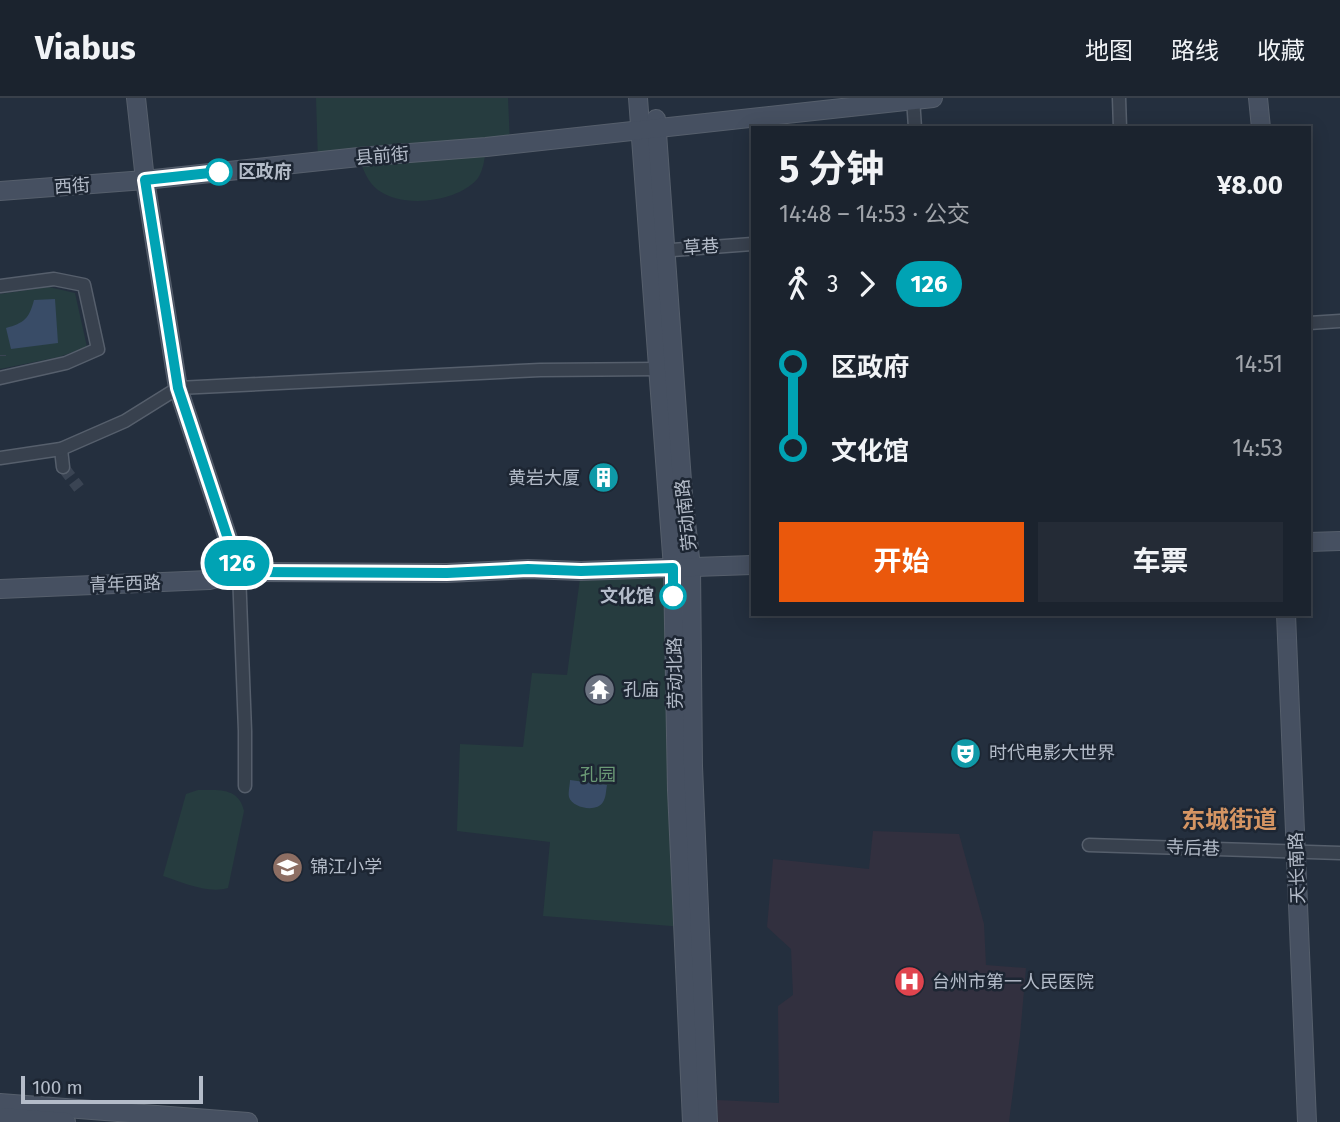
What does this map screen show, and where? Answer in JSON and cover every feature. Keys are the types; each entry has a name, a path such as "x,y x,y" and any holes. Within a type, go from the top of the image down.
{"street":[{"path":"136,98 145,180 178,388 239,572 245,786"},
{"name":"劳动北路","path":"638,98 648,125 658,251 658,369 673,568 677,790 692,1122"},
{"name":"县前街","path":"145,180 618,133 648,125 783,108 933,98"},
{"path":"1119,98 1121,126"},
{"path":"1258,98 1261,126"},
{"path":"913,99 915,126"},
{"name":"西街","path":"0,191 145,180"},
{"name":"草巷","path":"658,251 751,244"},
{"name":"劳动南路","path":"658,251 691,567 693,766 708,1122"},
{"path":"0,286 54,279 84,285 98,349 66,363 0,378"},
{"path":"1311,323 1340,321"},
{"path":"0,458 61,449 125,421 178,388 541,370 658,369"},
{"path":"61,449 63,467"},
{"path":"1311,542 1340,541"},
{"name":"青年西路","path":"0,589 209,580 239,572 447,573 751,565"},
{"name":"天长南路","path":"1286,616 1307,1122"},
{"name":"寺后巷","path":"1089,845 1340,853"},
{"path":"0,1103 248,1122"},
{"path":"0,1117 66,1122"}],"shaded area":[{"name":"台州市第一人民医院","path":"873,831 959,834 984,924 986,965 1026,968 1009,1122 718,1122 717,1100 779,1103 778,1006 793,995 791,949 767,927 773,859 869,869"}],"green space":[{"path":"316,98 508,98 510,144 486,146 483,167 478,178 458,193 430,200 402,200 374,187 359,158 318,162"},
{"path":"49,287 75,293 87,347 59,357 0,369 0,294"},
{"name":"孔园","path":"673,568 684,927 543,916 550,842 457,831 460,744 523,747 532,673 567,675 581,571"},
{"path":"198,790 220,790 233,794 244,811 228,888 212,890 163,876 186,794"}],"water":[{"path":"55,299 58,343 11,349 6,328 25,319 34,300"},
{"path":"570,780 607,785 603,802 590,808 575,804 569,797"}],"tunnel":[{"path":"63,467 79,488"}],"bus line":[{"name":"126","path":"219,172 145,180 178,388 239,572 447,573 528,569 581,571 673,568 673,596"}],"place":[{"name":"区政府","path":"219,172"},
{"name":"黄岩大厦","path":"603,478"},
{"name":"文化馆","path":"673,596"},
{"name":"孔庙","path":"600,690"},
{"name":"时代电影大世界","path":"966,753"},
{"name":"锦江小学","path":"287,867"},
{"name":"台州市第一人民医院","path":"909,982"}],"district":[{"name":"东城街道","path":"1229,820"}]}
